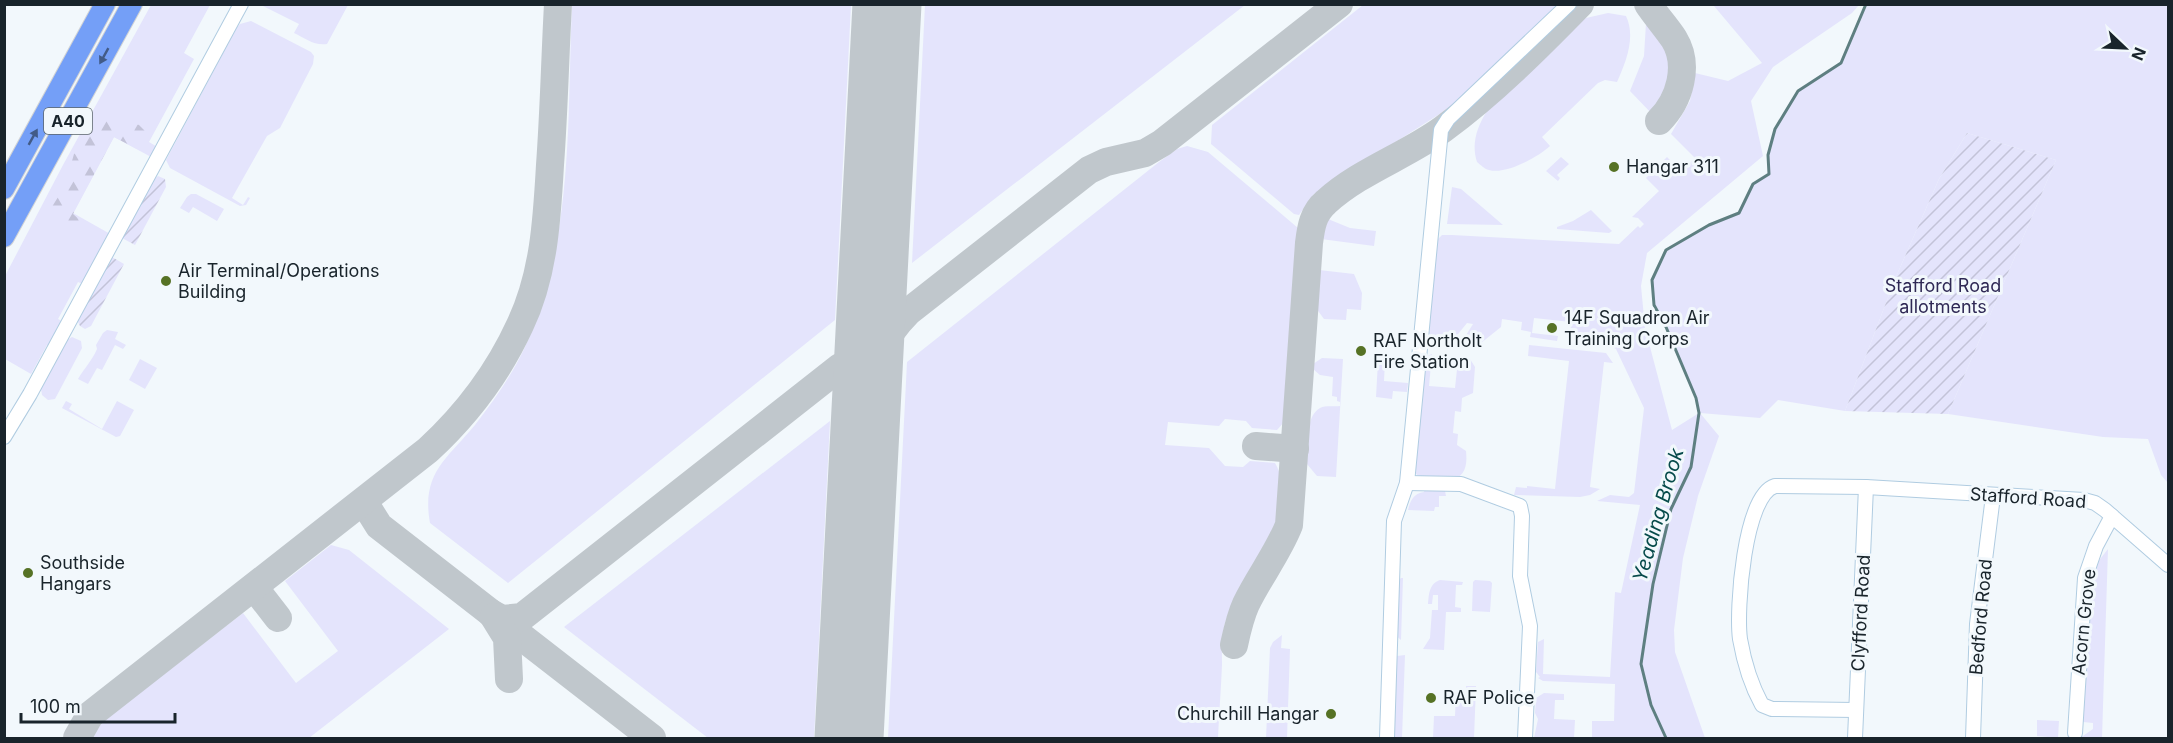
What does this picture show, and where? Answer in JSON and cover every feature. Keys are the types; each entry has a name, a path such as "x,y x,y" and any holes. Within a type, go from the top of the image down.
{"highway":[{"name":"A40","path":"4,189 105,4"},
{"name":"A40","path":"4,237 132,4"}],"street":[{"path":"4,437 30,394 241,4"},
{"path":"1387,738 1394,520 1407,483 1441,130 1448,119 1569,4"},
{"path":"1407,483 1461,484 1520,506 1522,516 1520,576 1530,626 1525,738"},
{"name":"Stafford Road","path":"1856,710 1772,709 1762,705 1756,694 1740,639 1738,607 1743,563 1751,526 1761,496 1768,488 1775,486 1866,487 2084,500 2095,503 2169,565"},
{"name":"Clyfford Road","path":"1855,738 1866,487"},
{"name":"Bedford Road","path":"1973,738 1977,624 1993,496"},
{"name":"Acorn Grove","path":"2075,733 2085,578 2096,546 2112,516"}],"green space":[{"path":"925,4 1245,5 912,263"},
{"path":"151,5 210,5 184,53 194,59 149,142 159,148 153,158 114,137 73,213 112,235 85,285 78,282 58,319 65,323 52,347 47,345 31,374 5,359 4,278"},
{"path":"261,5 348,5 327,44 318,44 294,33 299,24"},
{"path":"572,5 851,5 835,320 508,583 430,523 429,491 439,468 475,425 508,378 524,349 540,308 552,266 565,180"},
{"path":"1363,5 1558,5 1469,93 1314,194 1299,215 1294,214 1211,144 1212,125"},
{"path":"1859,5 1852,13 1773,67 1751,101 1763,156 1647,253 1641,286 1645,328 1672,430 1699,413 1696,398 1666,327 1654,305 1652,280 1666,250 1709,225 1739,213 1753,184 1769,174 1768,155 1775,129 1798,91 1841,63 1866,5 2168,5 2168,483 2161,475 2148,439 2103,437 1948,414 2056,160 1967,133 1939,179 1895,279 1845,411 1778,400 1760,418 1700,413 1719,436 1698,496 1683,558 1674,630 1675,652 1705,738 1592,738 1592,721 1614,721 1615,684 1543,681 1538,678 1540,677 1536,672 1538,642 1544,639 1543,674 1610,677 1615,592 1621,593 1640,505 1597,501 1610,495 1629,497 1634,493 1644,408 1616,349 1610,346 1570,342 1571,322 1534,318 1532,333 1558,336 1557,341 1530,337 1531,332 1521,330 1522,322 1502,319 1501,327 1476,347 1462,346 1473,324 1467,323 1450,344 1426,342 1437,240 1442,235 1452,235 1619,244 1638,226 1640,228 1644,224 1638,218 1632,217 1659,191 1646,178 1667,157 1681,171 1695,158 1671,134 1690,101 1695,73 1728,81 1762,63 1714,6"},
{"path":"1608,13 1626,16 1629,24 1630,41 1617,82 1605,80 1598,83 1542,137 1550,146 1530,160 1513,168 1496,171 1486,169 1477,162 1476,136 1487,111 1577,24 1586,18"},
{"path":"251,21 311,52 314,56 313,64 280,128 267,136 232,198 243,205 248,197 250,198 246,205 240,206 170,168 166,160 237,27"},
{"path":"1646,23 1663,45 1670,68 1668,92 1655,117 1630,91 1644,56"},
{"path":"115,116 139,125 150,136 148,145 143,150 137,149 114,137 73,214 83,223 80,229 62,227 50,221 47,217 71,175 74,168 72,161 74,154 80,150 88,125 95,119"},
{"name":"Stafford Road allotments","path":"1967,133 2056,160 1948,414 1845,411 1895,279 1939,179"},
{"path":"1187,146 1208,152 1298,228 1286,420 1277,430 1252,428 1246,421 1225,419 1219,426 1168,422 1165,445 1209,448 1225,466 1243,467 1250,461 1275,463 1282,482 1281,502 1276,523 1232,605 1225,623 1218,738 888,738 907,362 1159,162 1177,149"},
{"path":"1561,157 1569,164 1557,175 1560,178 1558,181 1546,171"},
{"path":"158,176 165,179 166,187 135,245 122,238 153,180"},
{"path":"1452,187 1461,189 1503,225 1447,224"},
{"path":"191,194 196,194 224,209 217,221 193,207 189,213 180,208"},
{"path":"1591,210 1612,231 1609,233 1557,229 1557,227"},
{"path":"1328,219 1350,228 1376,231 1374,246 1321,239 1323,227"},
{"path":"112,257 124,264 91,326 85,329 77,320"},
{"path":"1319,270 1354,274 1362,293 1361,310 1347,309 1346,320 1324,319 1316,308"},
{"path":"107,330 118,332 115,339 126,345 123,349 115,345 102,370 97,368 88,384 78,379 95,353 96,345 103,333"},
{"path":"72,337 81,341 82,348 55,399 48,400 42,395 41,389 67,340"},
{"path":"1529,345 1606,353 1613,363 1604,362 1590,487 1600,489 1590,495 1580,497 1514,495 1516,487 1555,489 1569,361 1528,356"},
{"path":"1432,354 1429,386 1455,388 1458,360 1452,358 1453,356 1470,359 1475,367 1473,393 1462,398 1461,412 1455,411 1453,433 1458,434 1457,445 1466,451 1465,469 1457,478 1418,476 1414,471 1427,356"},
{"path":"1322,358 1343,359 1336,477 1317,476 1307,464 1311,418 1320,408 1340,406 1337,397 1332,396 1333,377 1320,375 1313,369 1313,364"},
{"path":"140,359 157,368 145,389 129,380"},
{"path":"1378,361 1385,361 1384,381 1408,383 1407,392 1393,391 1392,399 1376,397"},
{"path":"66,401 72,404 69,409 102,429 117,401 134,410 120,436 116,437 62,408"},
{"path":"830,421 814,738 708,738 564,627"},
{"path":"1424,489 1445,491 1446,496 1439,496 1439,507 1435,507 1434,511 1408,510 1413,498 1424,492"},
{"path":"331,545 349,550 449,629 309,738 93,738 102,722 243,613 296,683 338,651 285,581"},
{"path":"2108,549 2102,738 2080,738 2093,729 2093,723 2083,722 2080,711 2090,572"},
{"path":"1403,578 1401,640 1395,635 1397,582"},
{"path":"1440,580 1463,582 1462,585 1456,585 1455,607 1461,608 1461,612 1446,612 1444,650 1423,649 1430,638 1432,610 1438,610 1438,595 1433,595 1432,604 1428,604 1429,593 1434,584"},
{"path":"1475,580 1492,583 1490,612 1472,611"},
{"path":"1282,635 1281,648 1290,649 1287,738 1266,738 1270,648 1273,642"},
{"path":"1405,655 1402,738 1392,738 1395,659 1397,656"},
{"path":"1466,686 1476,686 1474,738 1433,738 1434,716 1455,716 1456,694 1466,694"},
{"path":"1544,693 1564,694 1564,700 1555,700 1554,719 1575,720 1574,738 1534,738 1538,719 1535,713 1536,698"},
{"path":"2037,720 2059,721 2058,738 2037,736"}],"waterway":[{"name":"Yeading Brook","path":"1666,738 1651,705 1641,664 1653,584 1671,509 1691,467 1699,413 1696,398 1666,327 1654,305 1652,280 1666,250 1709,225 1739,213 1753,184 1769,174 1768,155 1775,129 1798,91 1841,63 1866,4"}],"taxiway":[{"path":"77,738 90,715 428,450 456,422 492,376 511,343 528,306 543,246 558,4"},
{"path":"867,407 873,368 883,344 908,312 1089,170 1106,162 1145,153 1162,143 1339,4"},
{"path":"1234,645 1246,604 1289,525 1309,243 1315,216 1326,202 1353,181 1429,139 1461,115 1514,70 1580,4"},
{"path":"1648,4 1674,39 1681,60 1682,71 1677,93 1659,121"},
{"path":"851,358 866,336 870,309"},
{"path":"491,613 502,619 522,617 840,367 848,365 861,371 868,389"},
{"path":"1256,446 1295,449"},
{"path":"364,502 379,526 652,738"},
{"path":"254,587 278,618"},
{"path":"494,617 507,638 509,679"}],"runway":[{"path":"849,738 887,4"}],"place":[{"name":"Hangar 311","path":"1614,167"},
{"name":"Air Terminal/Operations Building","path":"166,281"},
{"name":"14F Squadron Air Training Corps","path":"1552,328"},
{"name":"RAF Northolt Fire Station","path":"1361,351"},
{"name":"Southside Hangars","path":"28,573"},
{"name":"RAF Police","path":"1431,698"},
{"name":"Churchill Hangar","path":"1331,714"}]}
